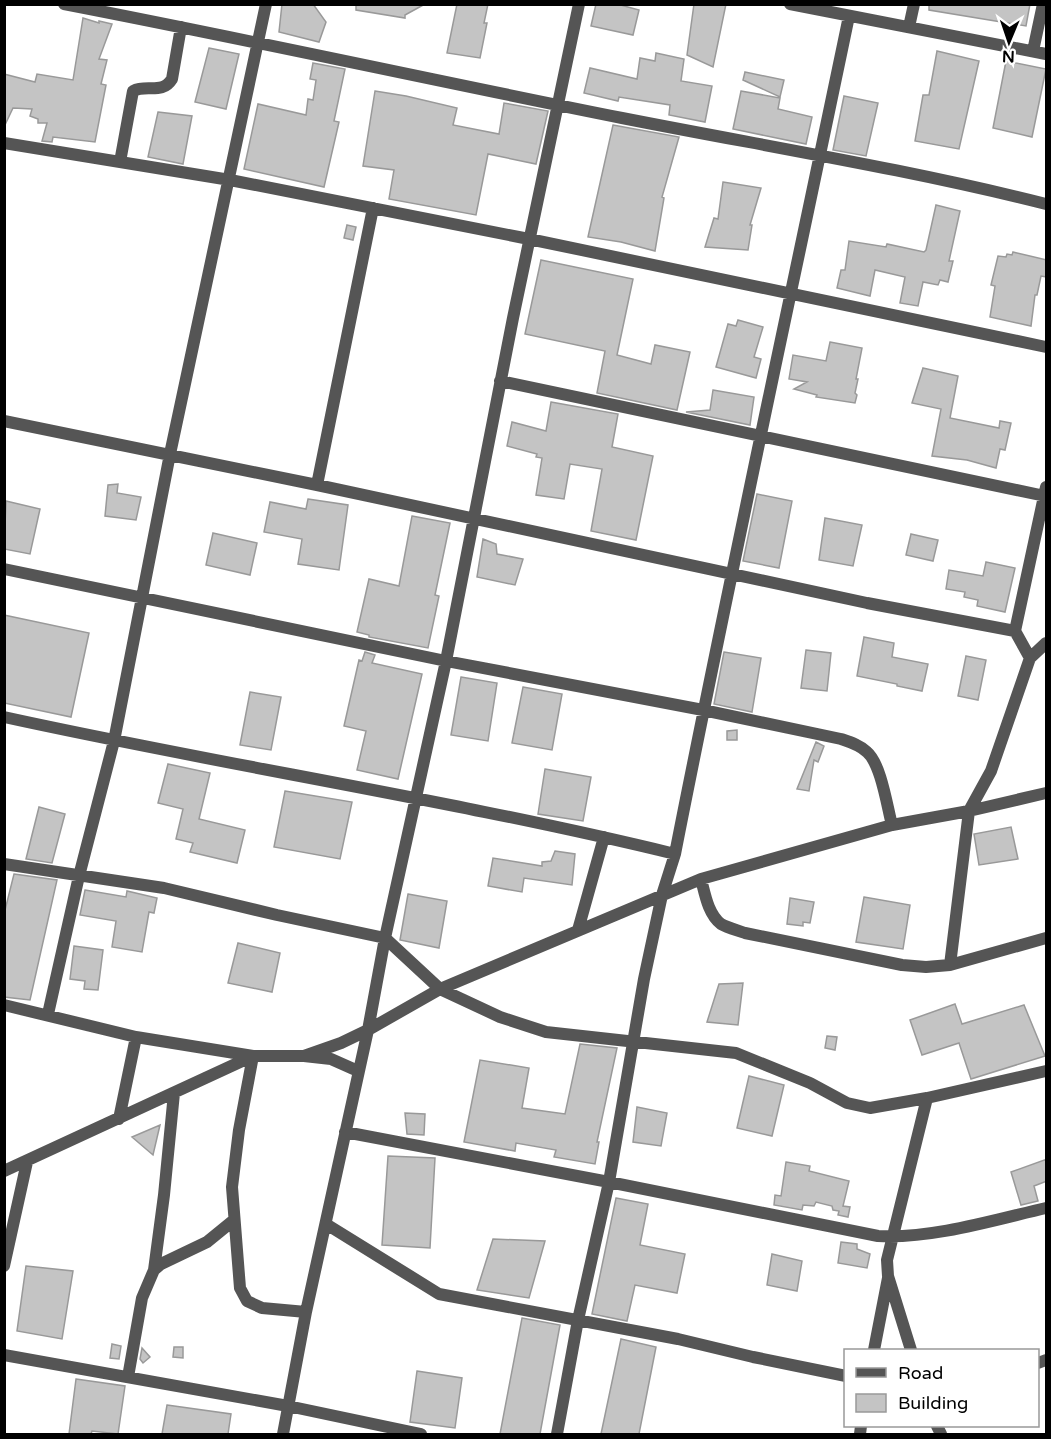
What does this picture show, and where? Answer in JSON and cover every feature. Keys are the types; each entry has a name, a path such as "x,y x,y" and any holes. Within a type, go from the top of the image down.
{"street":[{"path":"64,4 259,42 557,105 975,186 1047,204"},
{"path":"48,1014 79,876 114,741 170,454 266,4"},
{"path":"283,1434 306,1312 446,662 500,381 579,4"},
{"path":"790,4 1047,54"},
{"path":"909,27 914,4"},
{"path":"1033,51 1043,4"},
{"path":"557,1434 578,1320 609,1182 644,979 662,895 675,854 731,573 792,294 849,16"},
{"path":"120,162 133,91 163,89 168,86 172,79 181,27"},
{"path":"4,143 230,180 529,239 1047,347"},
{"path":"317,485 373,208"},
{"path":"500,381 1046,492 1015,631 1030,658"},
{"path":"4,421 317,485 867,603 1015,631"},
{"path":"4,569 446,662 703,710 841,739 869,753 878,769 892,825"},
{"path":"950,965 969,811 991,771 1030,658 1047,643"},
{"path":"4,717 114,741 416,798 675,854"},
{"path":"304,1056 368,1030 440,989 701,879 892,825 969,811 1047,793"},
{"path":"578,930 604,837"},
{"path":"4,864 164,888 385,938 440,989 500,1017 546,1032 736,1053 810,1083 848,1103 870,1108 927,1098 1047,1071"},
{"path":"701,879 714,916 722,924 745,933 902,965 926,967 950,965 1047,938"},
{"path":"4,1005 136,1037 253,1056 304,1056 331,1059 358,1071"},
{"path":"119,1119 136,1037"},
{"path":"4,1172 253,1056"},
{"path":"253,1056 239,1130 232,1187 240,1288 247,1301 262,1308 306,1312"},
{"path":"128,1377 142,1298 154,1270 174,1093"},
{"path":"911,1349 888,1276 887,1260 927,1098"},
{"path":"345,1132 871,1235 894,1237 965,1227 1047,1208"},
{"path":"4,1266 27,1162"},
{"path":"154,1270 161,1264 207,1242 234,1220"},
{"path":"326,1224 439,1294 678,1339 753,1358 844,1376"},
{"path":"874,1349 888,1276"},
{"path":"4,1355 288,1406 421,1434"}],"building":[{"path":"282,4 313,4 326,22 319,42 279,32"},
{"path":"356,4 425,4 405,15 405,18 356,10"},
{"path":"457,4 488,4 480,58 447,53"},
{"path":"596,4 617,4 639,10 633,35 591,26"},
{"path":"694,4 726,4 713,67 687,55"},
{"path":"929,4 1030,4 1026,26 929,10"},
{"path":"83,18 112,24 99,59 107,60 101,84 106,85 95,142 53,137 52,142 42,141 47,123 38,123 38,119 30,116 32,109 13,108 4,127 4,74 35,82 37,74 73,80"},
{"path":"209,48 239,54 226,109 195,102"},
{"path":"937,51 979,61 959,149 915,141 923,95 929,95"},
{"path":"656,53 684,59 681,81 712,86 705,122 669,115 670,105 619,97 618,101 584,93 590,68 637,79 640,58 655,61"},
{"path":"1006,61 1046,69 1032,137 993,128"},
{"path":"313,63 345,69 334,121 339,122 324,187 244,169 258,104 306,115 308,99 313,100 316,80 310,79"},
{"path":"745,72 784,80 780,97 743,80"},
{"path":"375,91 457,108 453,125 499,134 504,103 548,111 536,164 488,154 476,215 389,199 394,170 363,166"},
{"path":"741,91 780,98 778,109 812,117 806,144 733,129"},
{"path":"844,96 878,103 866,156 833,150"},
{"path":"158,112 192,116 183,164 148,157"},
{"path":"613,125 679,137 662,197 664,198 655,251 621,242 588,237"},
{"path":"723,182 761,188 750,225 752,225 748,250 705,247 714,218 718,219"},
{"path":"936,205 960,211 949,261 953,261 948,282 940,280 938,285 923,282 918,306 900,303 905,277 875,270 870,296 837,288 841,270 845,270 849,241 886,247 887,244 924,252"},
{"path":"347,225 356,227 353,240 344,238"},
{"path":"1013,252 1047,260 1047,277 1041,276 1037,295 1035,295 1031,326 990,317 995,286 991,285 998,256 1006,257 1007,254 1012,255"},
{"path":"541,260 633,279 617,355 651,364 655,345 690,352 677,410 597,393 605,351 525,334"},
{"path":"738,320 763,327 754,357 761,359 756,378 716,367 728,324 736,326"},
{"path":"830,342 862,348 856,379 858,379 855,403 816,397 817,395 794,389 807,382 789,379 793,355 826,361"},
{"path":"923,368 958,376 950,418 999,428 1000,421 1011,423 1005,450 1000,449 996,468 967,460 932,456 941,409 912,403"},
{"path":"713,390 754,397 750,425 686,412 710,410"},
{"path":"551,402 618,414 612,447 653,456 636,540 591,531 602,469 570,464 564,499 536,495 542,458 536,457 537,454 507,446 512,422 546,431"},
{"path":"118,484 117,493 141,497 136,520 105,516 108,485"},
{"path":"757,494 792,501 779,568 743,561"},
{"path":"308,499 348,505 339,570 298,564 302,539 264,532 270,502 306,509"},
{"path":"6,501 40,509 30,554 4,549"},
{"path":"412,516 450,523 435,595 439,596 428,648 369,637 369,635 357,632 369,579 399,586"},
{"path":"825,518 862,525 853,566 819,560"},
{"path":"213,533 257,543 250,575 206,565"},
{"path":"911,534 938,540 933,561 906,555"},
{"path":"483,539 496,544 497,554 523,559 515,585 477,577"},
{"path":"986,562 1015,568 1005,612 977,606 978,600 964,597 965,592 946,589 949,570 983,576"},
{"path":"4,615 89,633 71,717 4,703"},
{"path":"864,637 894,643 892,657 928,664 922,691 857,676"},
{"path":"806,650 831,653 827,691 801,688"},
{"path":"365,652 375,655 372,663 422,674 398,779 357,770 366,731 344,726 359,660 362,661"},
{"path":"724,652 761,658 752,712 714,704"},
{"path":"966,656 986,660 978,700 958,696"},
{"path":"461,677 497,683 488,741 451,735"},
{"path":"523,687 562,694 552,750 512,743"},
{"path":"250,692 281,697 271,750 240,745"},
{"path":"737,730 737,740 727,740 727,731"},
{"path":"816,742 824,746 818,762 814,760 809,791 797,789"},
{"path":"168,764 210,773 199,819 245,830 237,863 190,852 193,843 176,839 183,809 158,803"},
{"path":"545,769 591,777 583,821 538,814"},
{"path":"285,791 352,802 340,859 274,847"},
{"path":"39,807 65,814 52,863 26,859"},
{"path":"1011,827 1018,859 979,865 974,834"},
{"path":"555,851 575,854 572,885 524,878 522,892 488,886 493,858 542,866 542,862 551,861"},
{"path":"14,874 57,880 30,1000 4,997 4,914"},
{"path":"85,890 126,897 127,891 157,898 154,913 149,912 142,952 112,947 116,921 80,915"},
{"path":"408,894 447,901 439,948 400,940"},
{"path":"864,897 910,905 903,949 856,942"},
{"path":"790,898 814,902 810,923 803,922 803,926 787,924"},
{"path":"238,943 280,953 272,992 228,983"},
{"path":"74,946 103,950 98,990 84,989 85,981 70,979"},
{"path":"743,983 738,1025 707,1022 719,984"},
{"path":"955,1004 962,1024 1024,1005 1045,1056 971,1079 959,1043 922,1055 910,1020"},
{"path":"827,1036 837,1037 835,1050 825,1048"},
{"path":"580,1044 617,1048 597,1142 599,1142 595,1164 554,1157 556,1150 516,1143 515,1151 464,1142 480,1060 529,1068 522,1108 565,1114"},
{"path":"749,1076 784,1085 772,1136 737,1128"},
{"path":"637,1107 667,1113 661,1146 633,1142"},
{"path":"405,1113 425,1114 424,1135 407,1134"},
{"path":"160,1125 153,1155 132,1137"},
{"path":"388,1156 435,1158 430,1248 382,1245"},
{"path":"1047,1159 1047,1181 1034,1186 1038,1201 1021,1205 1011,1172"},
{"path":"786,1162 810,1166 809,1171 849,1181 843,1206 850,1207 848,1217 838,1215 839,1211 833,1210 832,1206 816,1202 814,1206 803,1205 802,1210 774,1205 775,1195 781,1196"},
{"path":"616,1198 648,1204 640,1245 685,1254 677,1293 635,1285 627,1321 592,1314"},
{"path":"493,1239 545,1241 529,1298 477,1290"},
{"path":"841,1242 857,1244 857,1249 870,1254 867,1268 838,1263"},
{"path":"772,1254 802,1261 797,1291 767,1285"},
{"path":"26,1266 73,1271 62,1339 17,1331"},
{"path":"522,1318 560,1325 540,1434 500,1434"},
{"path":"621,1339 656,1347 639,1434 601,1434"},
{"path":"112,1344 121,1346 119,1359 110,1358"},
{"path":"174,1347 183,1347 183,1358 173,1357"},
{"path":"142,1348 150,1357 143,1363 140,1359"},
{"path":"417,1371 462,1378 455,1428 410,1422"},
{"path":"76,1379 125,1386 118,1434 92,1431 91,1434 69,1434"},
{"path":"167,1405 231,1414 228,1434 162,1434"}]}
